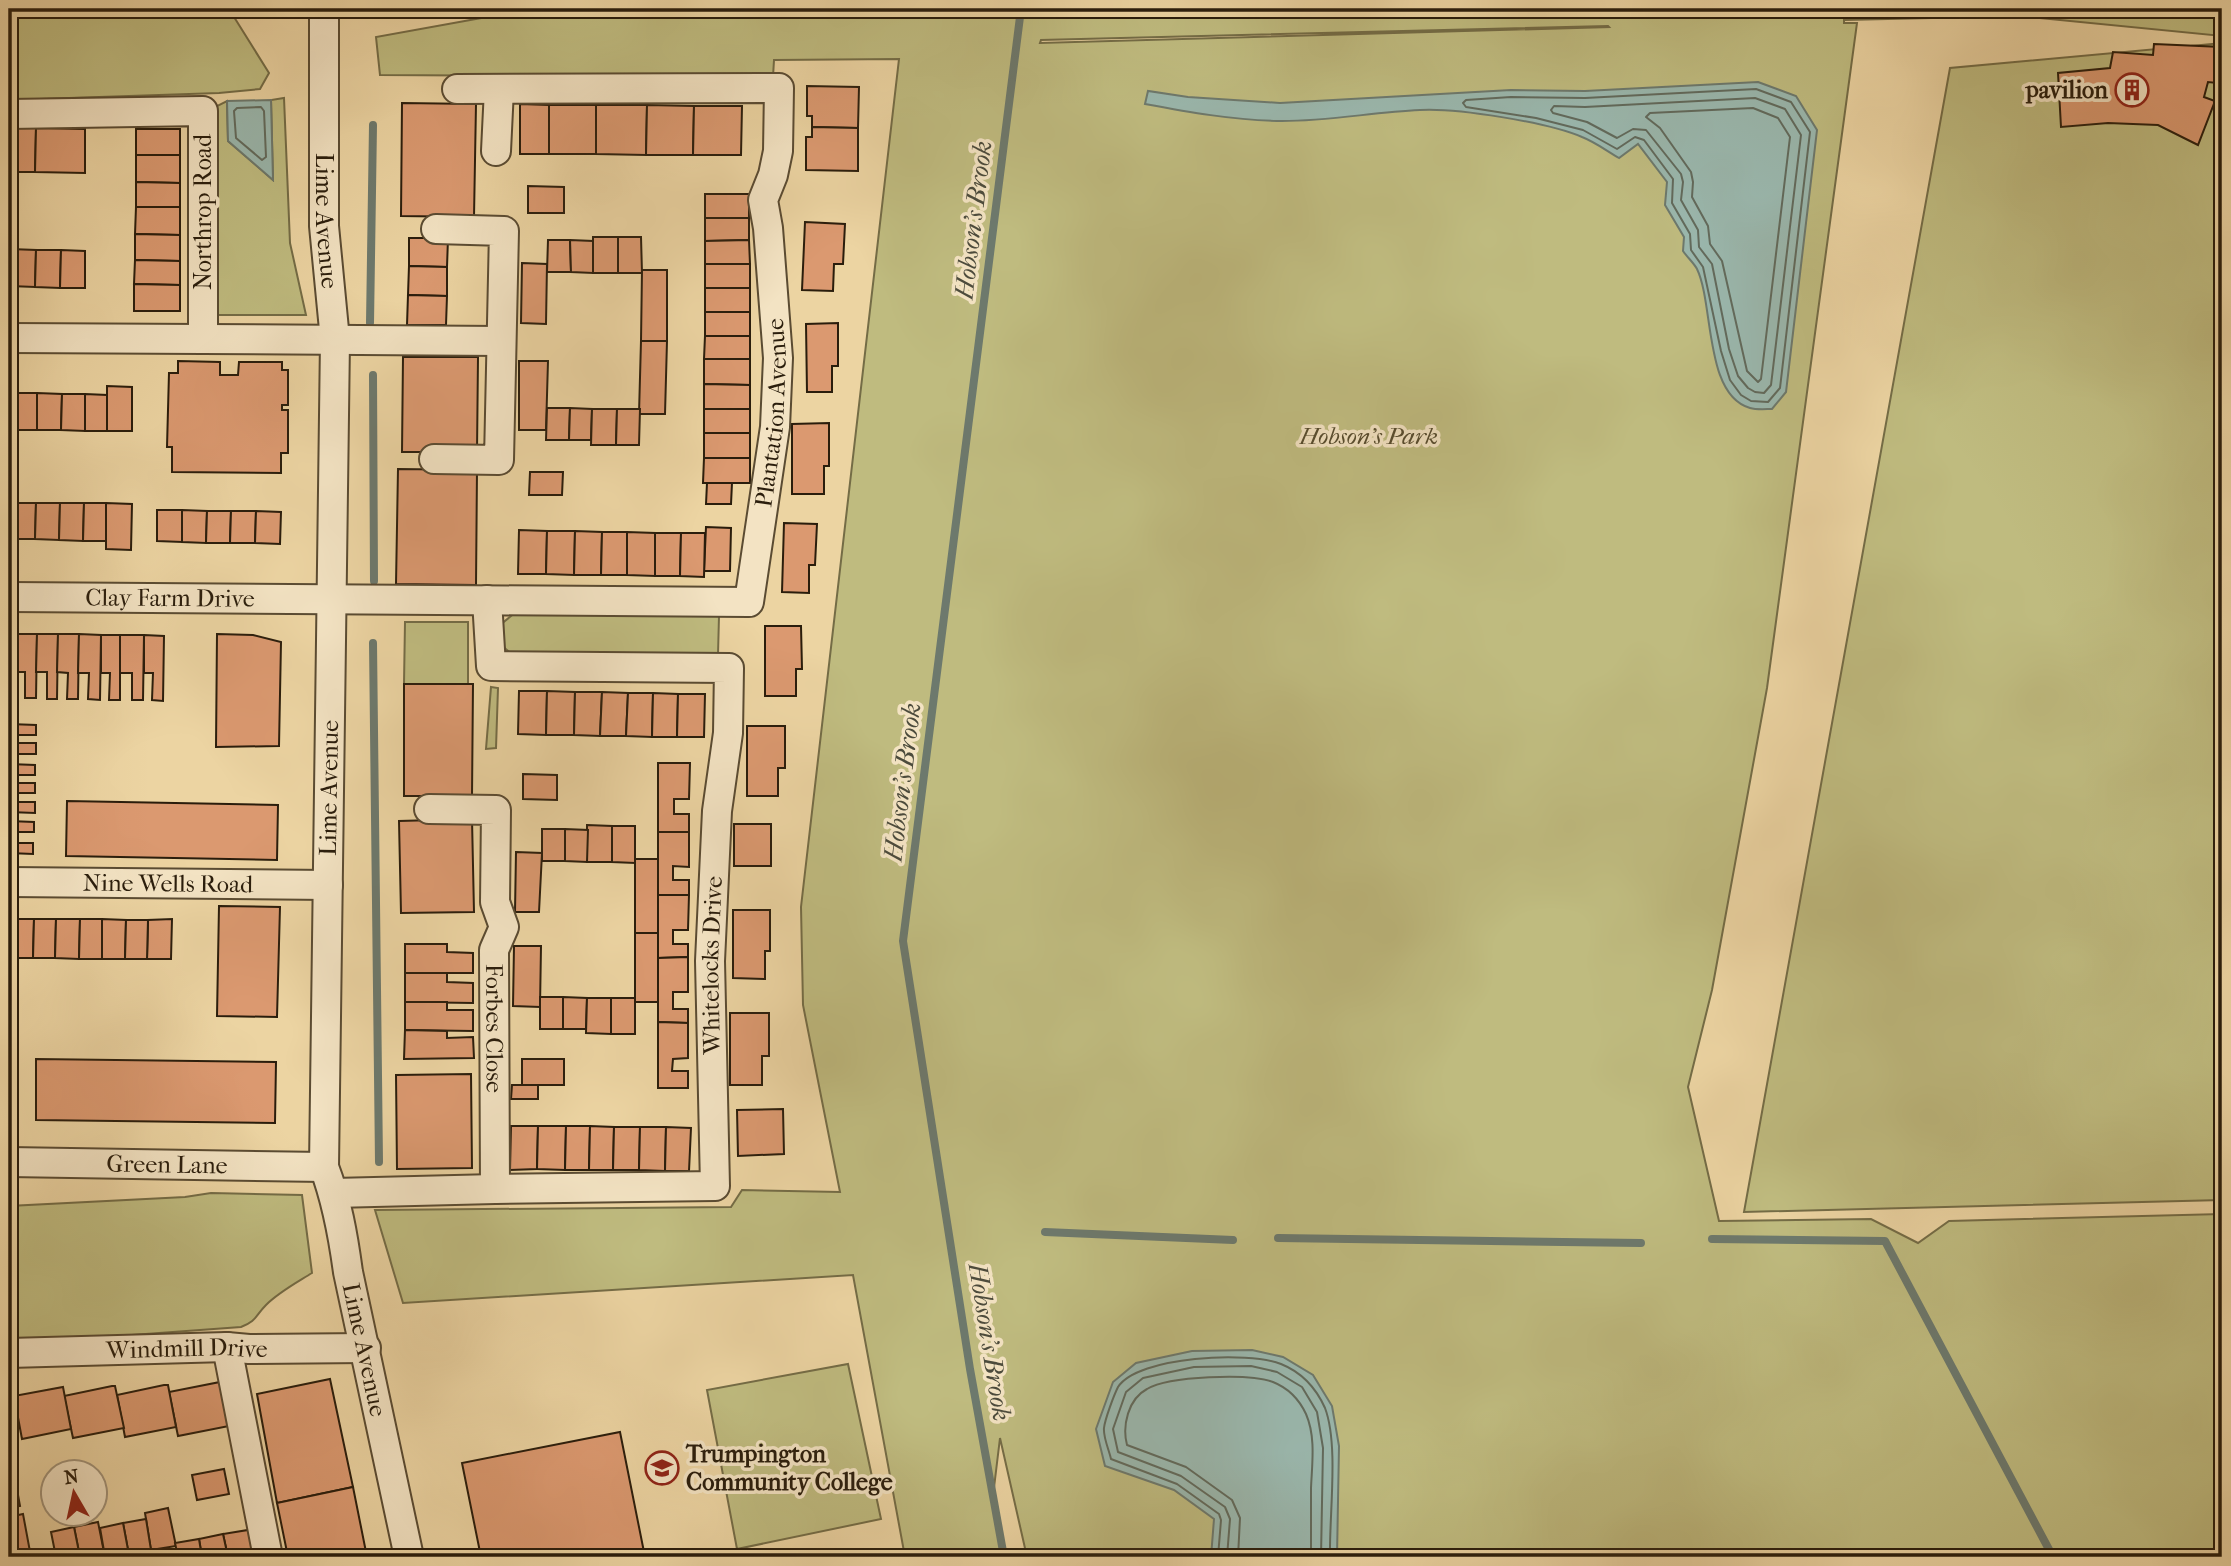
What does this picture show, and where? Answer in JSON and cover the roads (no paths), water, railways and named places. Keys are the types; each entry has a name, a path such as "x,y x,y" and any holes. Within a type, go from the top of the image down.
{"street":[{"name":"Lime Avenue","path":"324,9 324,226 335,340 324,1167 334,1193 343,1231 348,1272 409,1557"},
{"name":"Plantation Avenue","path":"331,599 749,602 775,426 778,358 768,228 763,200 778,151 779,88 457,89"},
{"path":"496,151 499,89"},
{"name":"Northrop Road","path":"9,114 203,111 203,339"},
{"path":"434,460 499,460 504,231 436,229"},
{"path":"9,338 501,341"},
{"name":"Clay Farm Drive","path":"9,597 331,599"},
{"name":"Whitelocks Drive","path":"334,1193 715,1186 710,961 717,811 728,733 729,668 491,666 487,600"},
{"name":"Forbes Close","path":"429,809 496,810 495,902 504,927 495,950 495,1189"},
{"name":"Nine Wells Road","path":"9,882 328,885"},
{"name":"Green Lane","path":"9,1163 324,1167"},
{"path":"227,1347 268,1557"},
{"name":"Windmill Drive","path":"9,1353 227,1347 366,1348"}],"water":[{"path":"1758,82 1796,96 1817,130 1786,392 1772,409 1750,408 1735,400 1725,386 1717,368 1702,284 1697,269 1683,251 1684,237 1665,205 1667,182 1638,144 1619,158 1592,141 1566,131 1525,121 1456,111 1420,110 1277,121 1194,113 1145,104 1148,91 1188,97 1280,103 1511,90 1585,91"},
{"path":"271,100 273,180 228,141 227,101"},
{"path":"1252,1350 1283,1357 1313,1375 1332,1406 1339,1446 1337,1557 1211,1557 1214,1519 1174,1490 1105,1466 1096,1429 1113,1382 1136,1363 1192,1351"}],"waterway":[{"name":"Hobson's Brook","path":"1004,1557 970,1369 903,941 1021,9"},
{"path":"370,323 373,125"},
{"path":"373,375 374,581"},
{"path":"373,643 379,1162"},
{"path":"1045,1232 1233,1240"},
{"path":"1278,1238 1641,1243"},
{"path":"1712,1239 1885,1241 2053,1557"}],"place":[{"name":"pavilion","path":"2132,90"},
{"name":"Trumpington Community College","path":"662,1468"}],"park label":[{"name":"Hobson's Park","path":"1369,436"}]}
